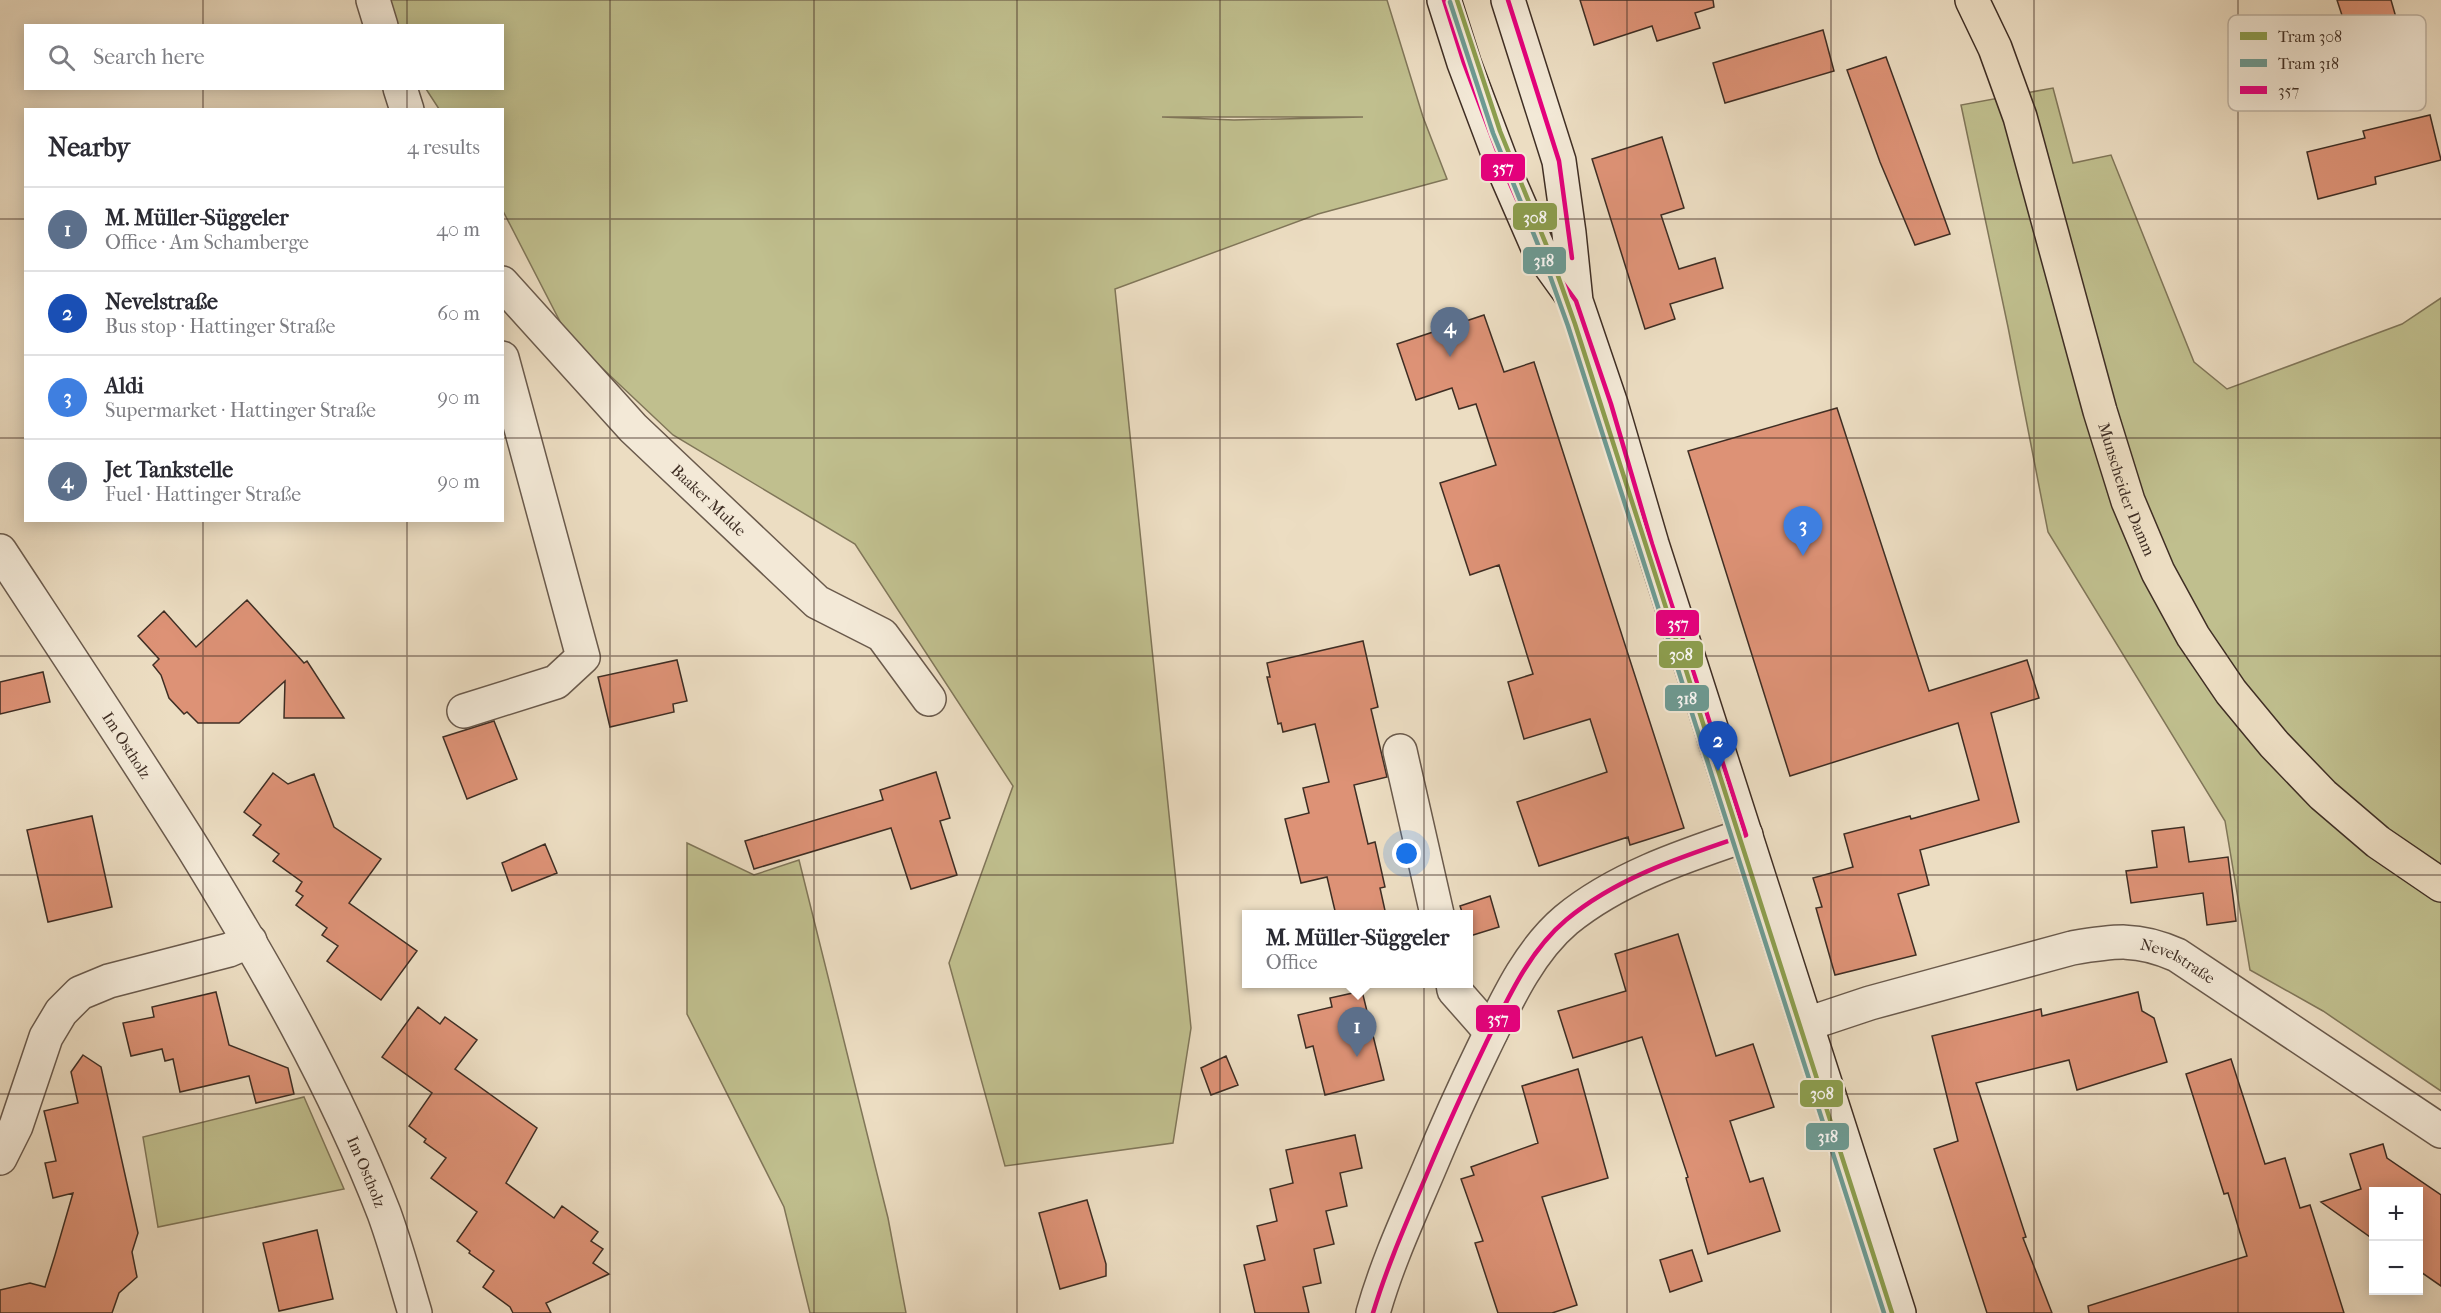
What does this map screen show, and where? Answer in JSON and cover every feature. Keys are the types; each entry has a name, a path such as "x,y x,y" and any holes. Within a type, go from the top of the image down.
{"main road":[{"name":"Munscheider Damm","path":"1972,0 1995,48 2020,117 2100,411 2128,501 2158,572 2193,636 2231,692 2274,744 2323,795 2378,842 2441,885"}],"street":[{"path":"373,0 380,24"},
{"path":"1444,0 1464,63 1505,172 1539,250 1576,301"},
{"path":"1508,0 1558,161 1576,301 1611,404 1649,532 1899,1313"},
{"path":"401,90 406,108"},
{"name":"Baaker Mulde","path":"504,285 633,428 817,602 882,635 929,699"},
{"path":"464,711 556,682 583,657 504,365"},
{"name":"Im Ostholz","path":"0,551 129,746 250,941 308,1046 356,1145 385,1216 415,1313"},
{"path":"1400,751 1436,910"},
{"path":"1373,1313 1389,1264 1452,1113 1503,1006 1540,948 1564,922 1592,900 1639,876 1746,835"},
{"path":"0,1158 16,1126 46,1037 61,1012 80,993 109,981 229,950 250,941"},
{"name":"Nevelstraße","path":"1807,1024 1870,1003 2072,948 2120,942 2148,944 2177,955 2441,1131"},
{"path":"1454,988 1491,1032"}],"shaded area":[{"path":"387,0 1387,0 1423,117 1447,179 1318,214 1115,289 1191,1028 1173,1143 1005,1166 949,963 1013,786 855,544 673,435 567,335 504,213 504,108 438,108 427,90 504,90 504,24 395,24","holes":["1162,117 1363,117 1234,120"]},
{"path":"2053,88 2073,163 2111,155 2194,362 2227,389 2402,324 2441,298 2441,1091 2323,1011 2250,970 2225,821 2048,532 1961,105"},
{"path":"687,843 754,875 799,860 888,1218 906,1313 810,1313 784,1207 687,1014"},
{"path":"304,1097 344,1189 158,1227 143,1137"}],"building":[{"path":"1580,0 1713,0 1714,7 1695,13 1700,28 1657,41 1652,26 1594,45"},
{"path":"2337,0 2391,0 2395,15 2342,15"},
{"path":"1823,30 1834,71 1725,103 1713,63"},
{"path":"1886,57 1950,234 1915,245 1880,162 1847,70"},
{"path":"2430,115 2441,160 2375,177 2376,184 2318,199 2307,152 2365,138 2363,131"},
{"path":"1662,137 1684,208 1661,215 1679,269 1715,258 1723,288 1670,304 1675,319 1645,329 1592,159"},
{"path":"1484,315 1504,372 1534,362 1684,828 1630,845 1628,837 1539,866 1517,802 1607,772 1590,719 1524,739 1508,682 1533,674 1499,565 1470,575 1440,483 1496,465 1476,404 1459,409 1452,388 1416,400 1397,344"},
{"path":"1837,408 1929,691 2027,660 2039,698 1991,713 2019,822 1920,850 1929,885 1898,894 1916,955 1835,975 1816,908 1822,907 1813,878 1853,867 1844,834 1910,816 1911,819 1979,800 1958,723 1790,776 1688,451"},
{"path":"247,600 304,663 307,661 344,718 284,718 285,681 239,723 198,723 187,712 184,714 169,698 161,675 153,665 159,659 138,636 164,611 196,647"},
{"path":"1363,641 1378,707 1371,709 1387,777 1354,785 1368,844 1375,842 1385,887 1380,888 1385,910 1335,910 1327,877 1301,883 1285,819 1309,813 1303,788 1329,782 1315,724 1283,732 1281,723 1278,724 1267,677 1270,677 1267,663"},
{"path":"677,660 687,701 673,704 674,712 610,727 598,677"},
{"path":"43,672 50,702 0,714 0,682"},
{"path":"494,721 517,779 467,799 443,737"},
{"path":"936,772 950,818 940,821 957,875 911,889 891,828 754,869 745,841 883,800 880,790"},
{"path":"273,773 288,784 314,774 334,827 381,859 349,903 417,951 381,1000 327,961 338,946 322,935 327,928 296,905 303,896 296,891 302,882 273,861 279,854 253,835 261,825 244,812"},
{"path":"92,816 112,907 48,922 27,830"},
{"path":"2184,827 2189,862 2228,857 2236,921 2207,925 2203,893 2131,903 2126,871 2157,867 2152,831"},
{"path":"545,844 557,873 512,891 502,863"},
{"path":"1490,896 1499,927 1473,935 1473,910 1461,910 1460,906"},
{"path":"1678,934 1716,1056 1753,1044 1774,1107 1730,1121 1750,1182 1763,1178 1780,1231 1708,1254 1686,1178 1688,1177 1642,1037 1573,1058 1558,1011 1626,991 1615,954"},
{"path":"1362,991 1384,1080 1325,1095 1313,1046 1306,1048 1298,1015 1332,1007 1330,998"},
{"path":"216,992 229,1045 288,1068 294,1094 256,1103 249,1076 180,1092 173,1059 165,1061 162,1049 131,1056 123,1023 154,1017 152,1007"},
{"path":"2138,992 2142,1011 2154,1018 2167,1062 2077,1090 2069,1060 1976,1083 2026,1237 2023,1238 2052,1313 1987,1313 1934,1149 1958,1141 1932,1036 2041,1009 2042,1016"},
{"path":"418,1007 440,1024 445,1017 477,1040 455,1069 537,1128 506,1183 554,1218 562,1206 598,1232 591,1241 603,1249 593,1263 609,1274 546,1303 551,1313 513,1313 510,1307 483,1287 494,1271 457,1241 477,1212 431,1178 446,1158 424,1142 426,1139 409,1126 432,1093 382,1057"},
{"path":"83,1055 101,1067 138,1233 132,1252 137,1277 119,1293 112,1313 0,1313 0,1290 30,1283 45,1287 73,1193 53,1198 45,1163 56,1161 44,1111 78,1103 71,1072"},
{"path":"1226,1056 1238,1085 1211,1095 1201,1068"},
{"path":"2231,1059 2265,1164 2285,1158 2300,1208 2310,1205 2344,1313 2089,1313 2088,1306 2247,1256 2228,1193 2224,1194 2186,1074"},
{"path":"1578,1069 1608,1178 1542,1197 1577,1305 1552,1313 1498,1313 1475,1243 1483,1241 1461,1179 1474,1175 1471,1167 1538,1143 1522,1086"},
{"path":"1355,1135 1362,1168 1340,1173 1347,1206 1326,1211 1334,1244 1314,1249 1321,1283 1303,1287 1309,1313 1255,1313 1244,1265 1265,1260 1257,1226 1277,1221 1270,1189 1293,1183 1286,1150"},
{"path":"2383,1144 2387,1158 2441,1195 2441,1286 2423,1273 2423,1187 2369,1187 2369,1236 2321,1202 2361,1189 2350,1154"},
{"path":"1087,1200 1106,1264 1106,1276 1060,1289 1039,1213"},
{"path":"317,1230 333,1299 279,1311 263,1243"},
{"path":"1692,1250 1702,1281 1670,1292 1660,1260"}],"tram line":[{"name":"308","path":"1457,0 1500,131 1552,259 1575,324 1892,1313"},
{"name":"318","path":"1450,2 1493,133 1568,326 1884,1313"}],"transit line":[{"name":"357","path":"1444,0 1464,63 1505,172 1539,250 1576,301 1611,404 1652,544 1746,835"},
{"name":"357","path":"1508,0 1559,161 1572,258"},
{"name":"357","path":"1373,1313 1399,1240 1457,1105 1511,992 1541,946 1566,920 1586,905 1629,880 1652,869 1746,835"}],"place":[{"name":"Jet Tankstelle","path":"1450,357"},
{"name":"Aldi","path":"1803,556"},
{"name":"Nevelstraße","path":"1718,771"},
{"name":"M. Müller-Süggeler","path":"1357,1057"}]}
